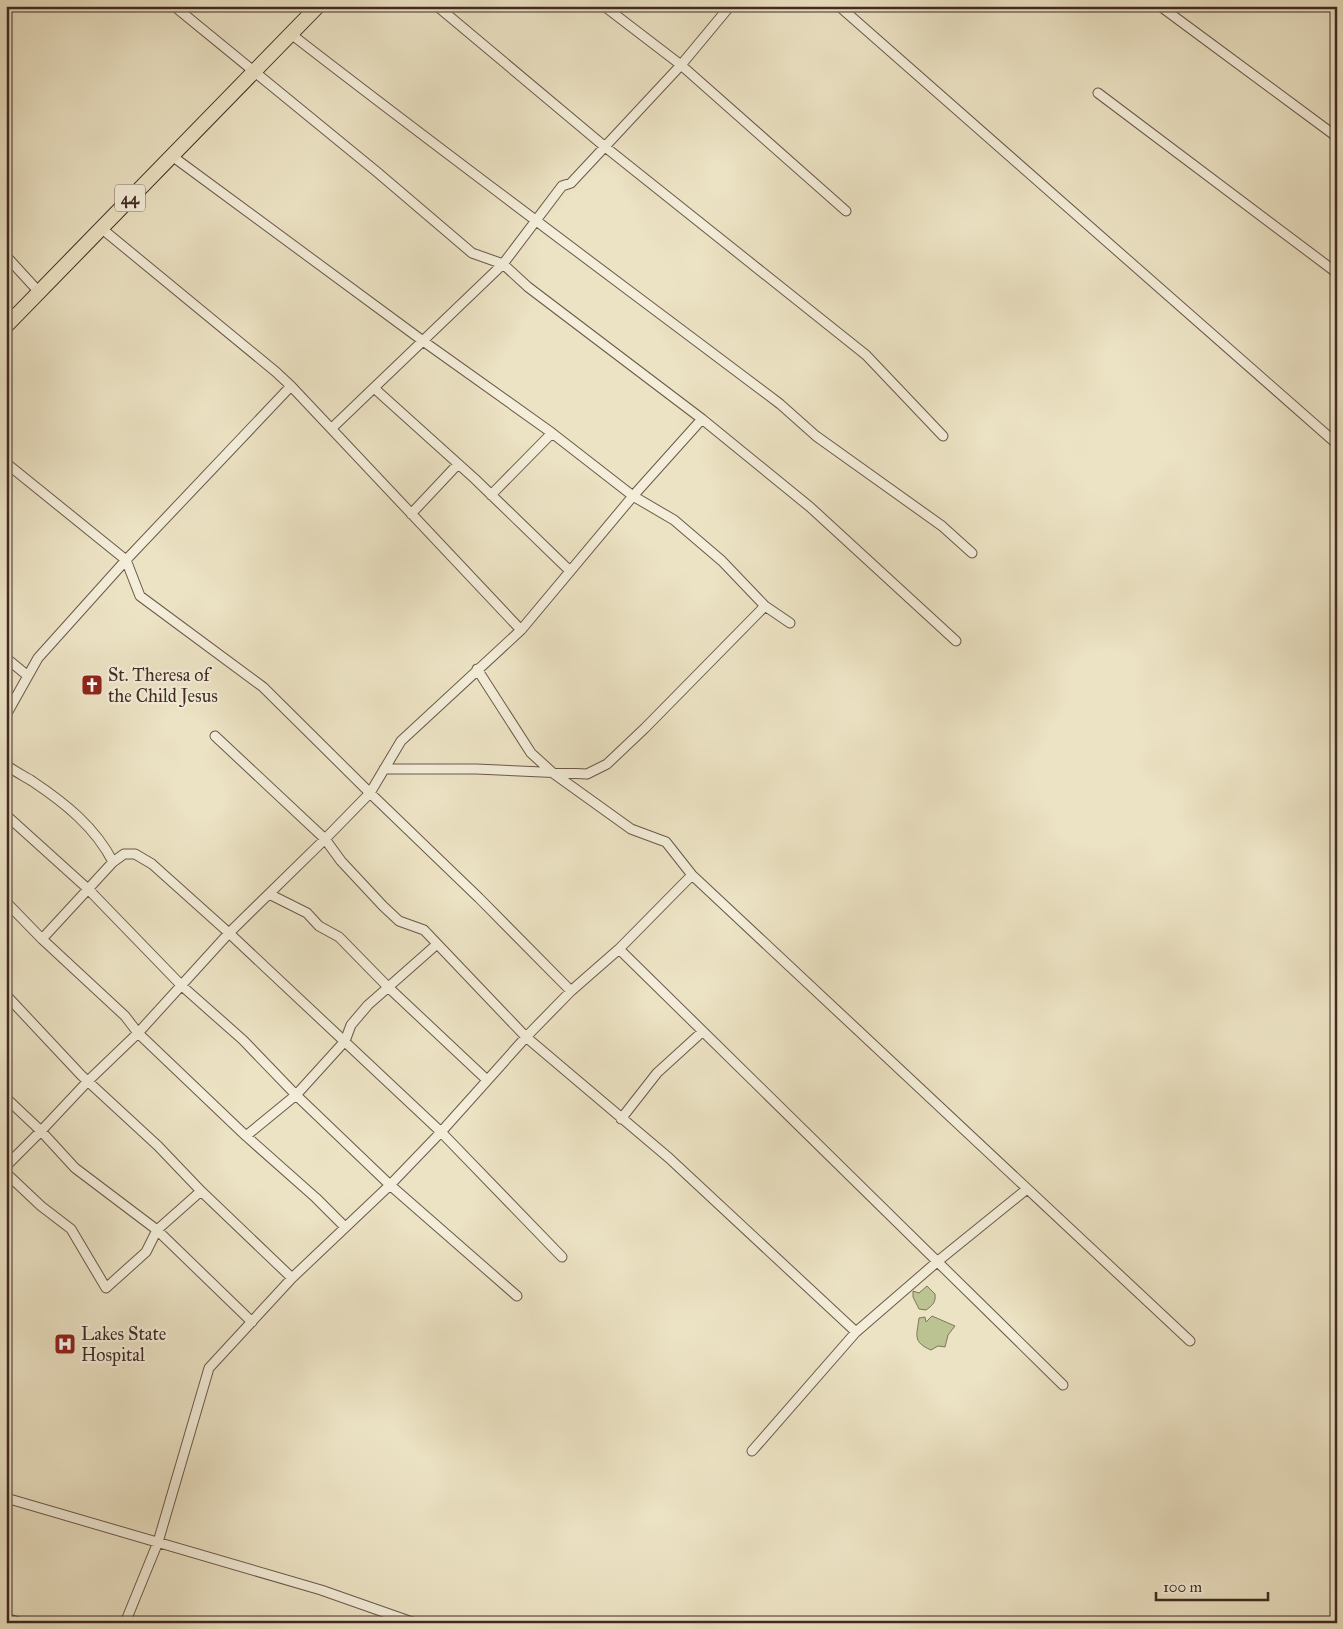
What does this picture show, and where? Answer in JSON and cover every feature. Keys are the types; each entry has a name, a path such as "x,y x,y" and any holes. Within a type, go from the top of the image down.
{"main road":[{"name":"44","path":"7,323 318,6"}],"street":[{"path":"174,6 472,253 503,264 528,287 702,419 810,507 956,641"},
{"path":"437,6 604,146 866,355 943,436"},
{"path":"604,6 681,65 846,211"},
{"path":"332,428 503,264 562,186 571,183 681,65 730,6"},
{"path":"839,6 1337,444"},
{"path":"1160,6 1337,137"},
{"path":"291,34 408,125 536,219 780,404 816,436 942,526 972,553"},
{"path":"1098,93 1337,273"},
{"path":"172,156 423,341 552,433 633,496 674,520 722,561 765,606 790,623"},
{"path":"101,228 292,386 521,630"},
{"path":"6,256 39,292"},
{"path":"6,715 38,658 126,560 292,386"},
{"path":"374,388 492,495 570,571"},
{"path":"6,1166 41,1132 88,1081 138,1033 229,933 370,793 401,741 521,630 633,496 702,419"},
{"path":"492,495 552,433"},
{"path":"6,463 126,560 140,596 263,687 571,990"},
{"path":"412,514 458,464"},
{"path":"384,768 476,769 587,774 607,764 765,606"},
{"path":"6,658 28,676"},
{"path":"477,669 531,753 553,773 631,829 666,842 692,875 1190,1341"},
{"path":"215,736 325,839 341,861 399,921 424,930 436,945 526,1037 669,1158 856,1332"},
{"path":"6,765 76,814 92,829 112,862"},
{"path":"6,815 88,889 182,986 244,1040 296,1095 390,1185 516,1296"},
{"path":"42,939 112,862 124,854 135,854 152,864 229,933 441,1132 562,1258"},
{"path":"125,1623 158,1542 208,1368 292,1278 390,1185 441,1132 571,990 619,949 692,875"},
{"path":"269,894 307,913 319,926 339,937 388,987 487,1080"},
{"path":"6,902 42,939 125,1016 138,1033 345,1227"},
{"path":"246,1136 296,1095 344,1041 351,1025 368,1005 436,945"},
{"path":"619,949 1063,1385"},
{"path":"6,995 88,1081 158,1146 200,1191 292,1278"},
{"path":"621,1119 657,1073 702,1032"},
{"path":"6,1098 75,1168 156,1230 252,1322"},
{"path":"6,1173 41,1206 70,1229 106,1288 146,1252 156,1230 200,1191"},
{"path":"752,1452 856,1332 938,1261 1028,1189"},
{"path":"6,1498 321,1590 390,1619 415,1623"},
{"path":"6,1618 22,1623"}],"green space":[{"path":"927,1286 935,1294 934,1301 926,1310 919,1309 913,1297 913,1291 919,1293"},
{"path":"932,1316 955,1326 948,1335 945,1347 938,1346 931,1350 918,1341 917,1333 919,1318 925,1317 926,1322"}],"place":[{"name":"St. Theresa of the Child Jesus","path":"92,685"},
{"name":"Lakes State Hospital","path":"65,1344"}]}
